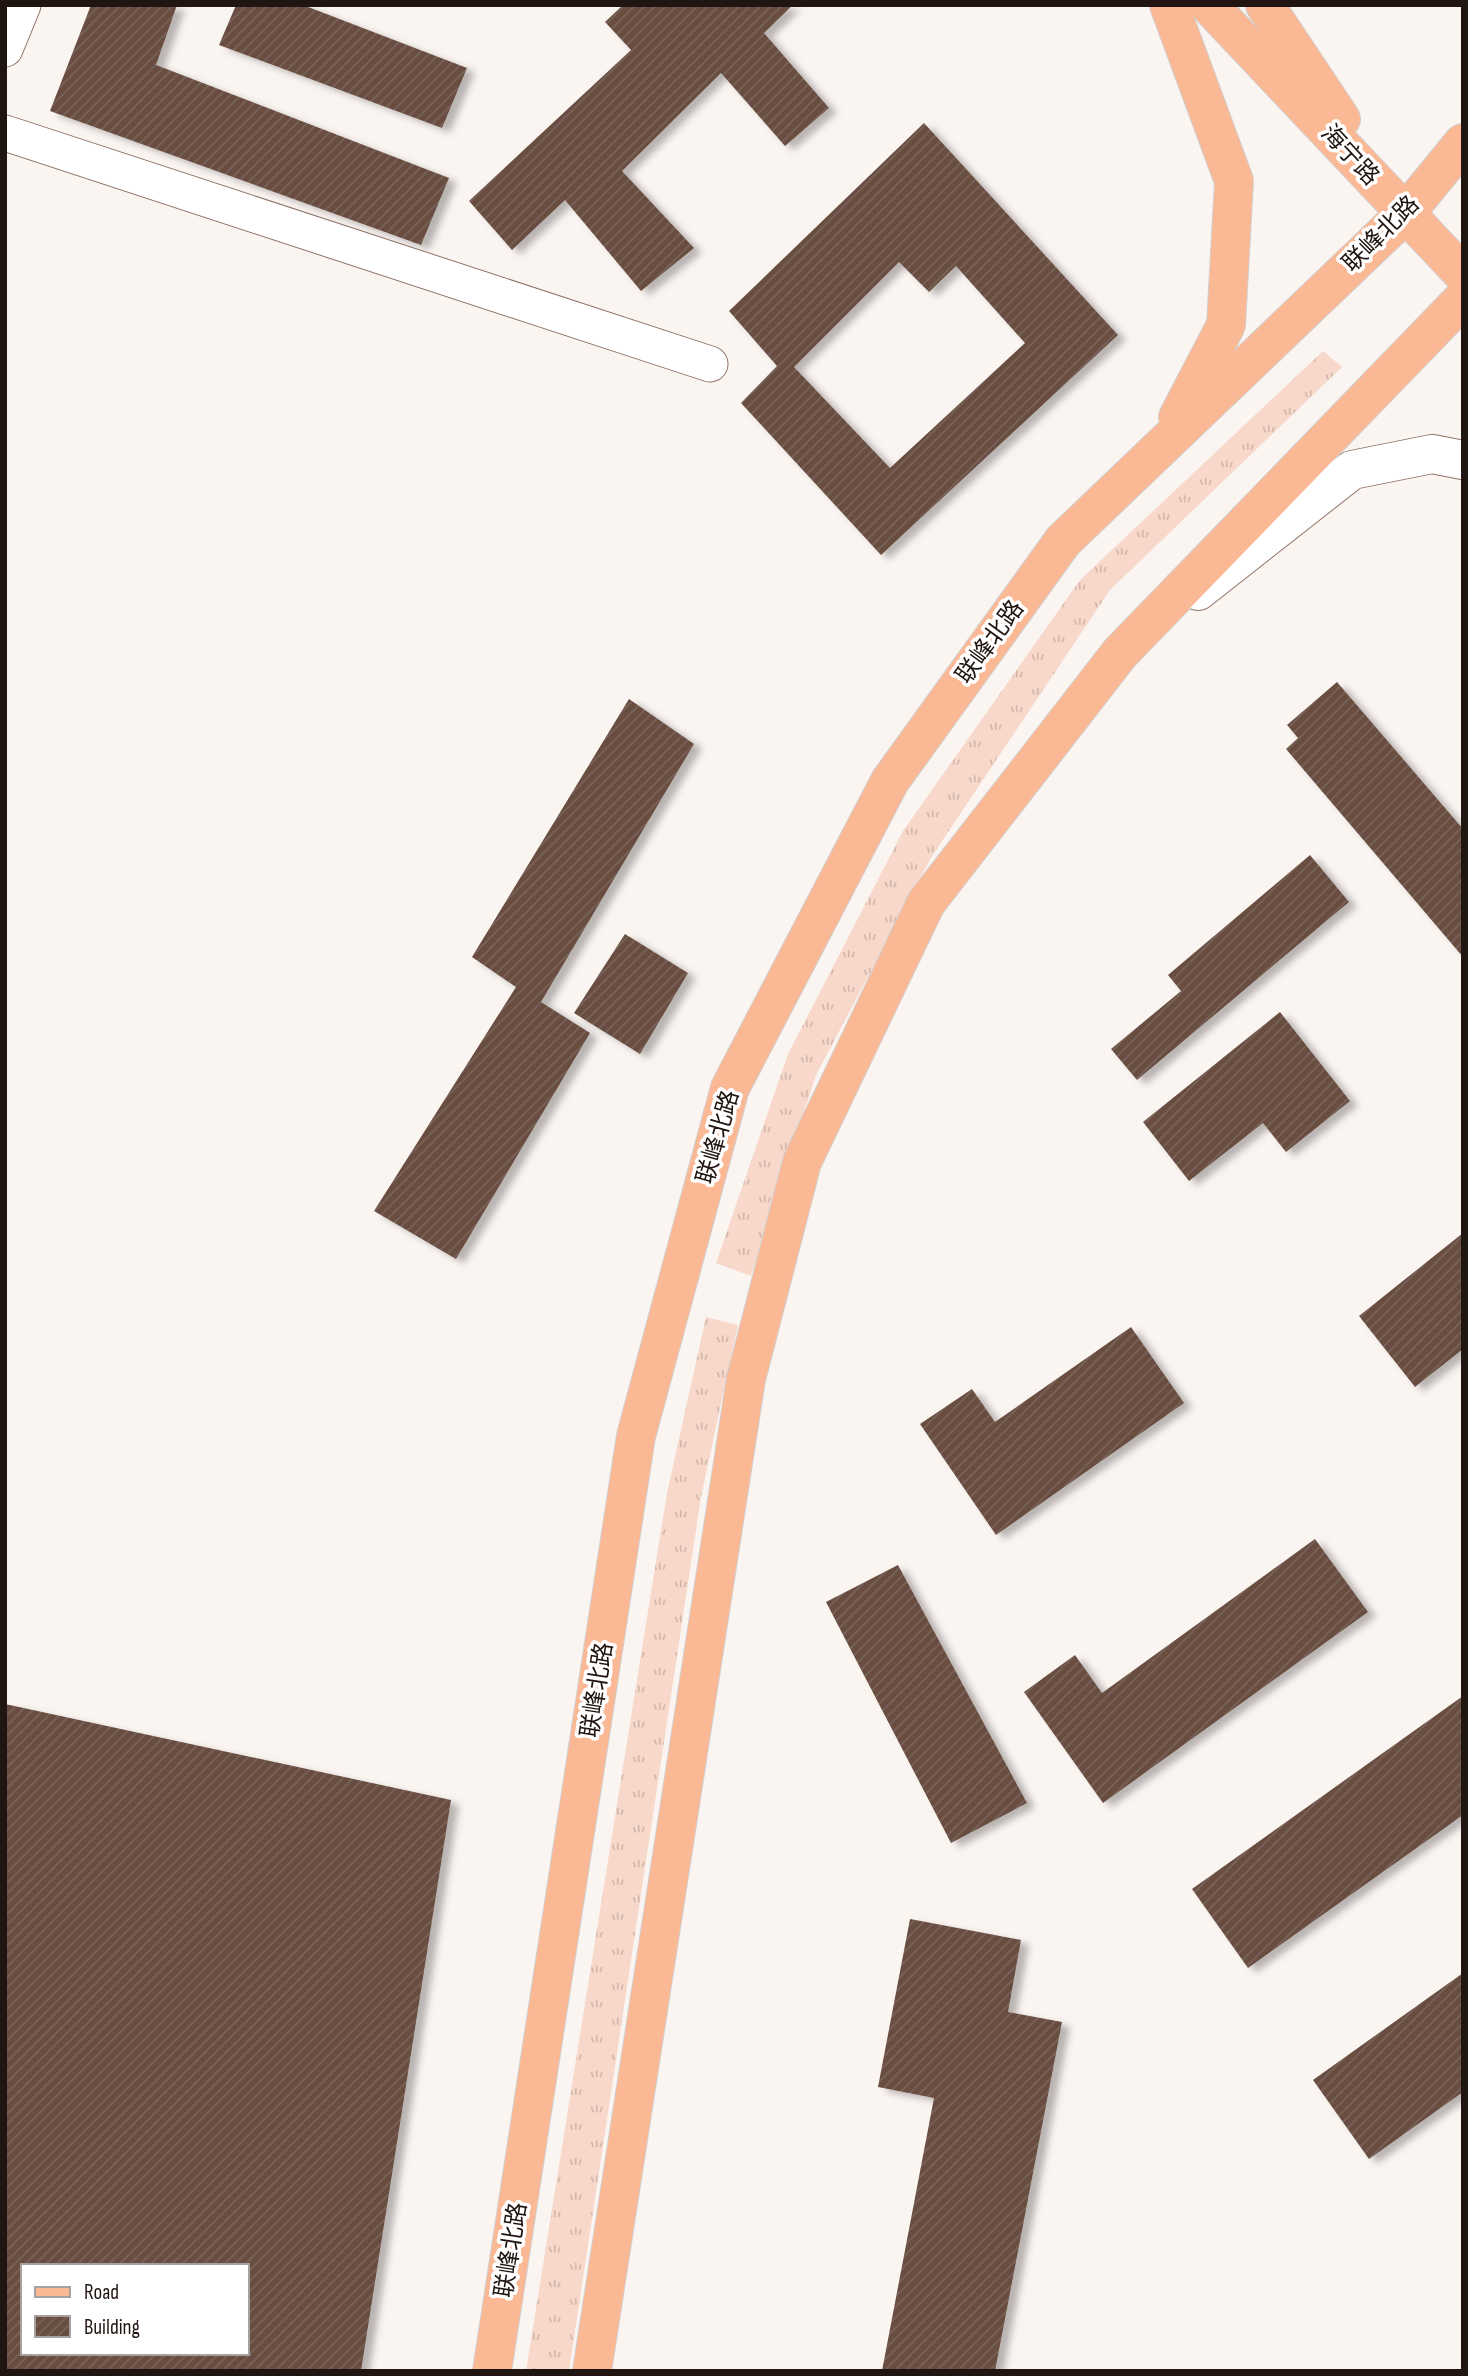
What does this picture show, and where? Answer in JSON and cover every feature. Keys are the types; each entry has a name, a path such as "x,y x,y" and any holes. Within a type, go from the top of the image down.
{"main road":[{"path":"1063,541 1173,429 1226,325 1234,181 1169,5"},
{"name":"海宁路","path":"1209,5 1405,214"},
{"name":"海宁路","path":"1265,5 1405,214"},
{"name":"联峰北路","path":"492,2371 636,1436 730,1088 890,780 1063,541 1405,214 1463,144"},
{"path":"1405,214 1463,274"},
{"path":"592,2371 746,1379 802,1162 926,903 1120,653 1463,299"},
{"path":"1120,653 1352,470 1432,454 1463,460"}],"street":[{"path":"5,49 23,5"},
{"path":"5,133 710,364"}],"green space":[{"path":"1323,351 1342,367 1110,590 932,856 816,1075 751,1276 716,1263 788,1054 903,831 1080,580"},
{"path":"706,1317 738,1325 701,1497 569,2371 526,2371 667,1493"}],"building":[{"path":"91,5 177,5 156,65 449,178 421,245 50,111"},
{"path":"236,5 303,5 467,68 442,128 219,45"},
{"path":"623,5 793,5 764,33 829,108 785,146 721,73 622,171 694,248 641,291 565,200 512,250 469,201 631,50 605,22"},
{"path":"924,123 1118,335 881,555 741,403 777,366 729,311","holes":["899,262 929,292 956,266 1025,343 890,468 794,367"]},
{"path":"1337,682 1463,829 1463,957 1286,749 1298,738 1287,725"},
{"path":"629,699 694,744 541,1002 590,1033 456,1259 374,1211 516,987 472,957"},
{"path":"1310,855 1349,902 1137,1080 1111,1049 1181,991 1168,975"},
{"path":"625,934 688,973 640,1054 574,1013"},
{"path":"1280,1012 1350,1101 1286,1152 1263,1123 1189,1181 1143,1122"},
{"path":"1463,1233 1463,1349 1415,1387 1359,1316"},
{"path":"1131,1327 1184,1403 996,1535 920,1424 972,1389 995,1422"},
{"path":"1315,1539 1368,1612 1103,1803 1024,1692 1075,1655 1102,1693"},
{"path":"898,1565 1027,1803 951,1843 826,1602"},
{"path":"1463,1696 1463,1815 1248,1968 1192,1889"},
{"path":"5,1704 451,1800 361,2371 5,2371"},
{"path":"910,1919 1021,1940 1008,2012 1062,2022 995,2371 882,2371 934,2098 878,2087"},
{"path":"1463,1973 1463,2092 1369,2159 1313,2080"}]}
